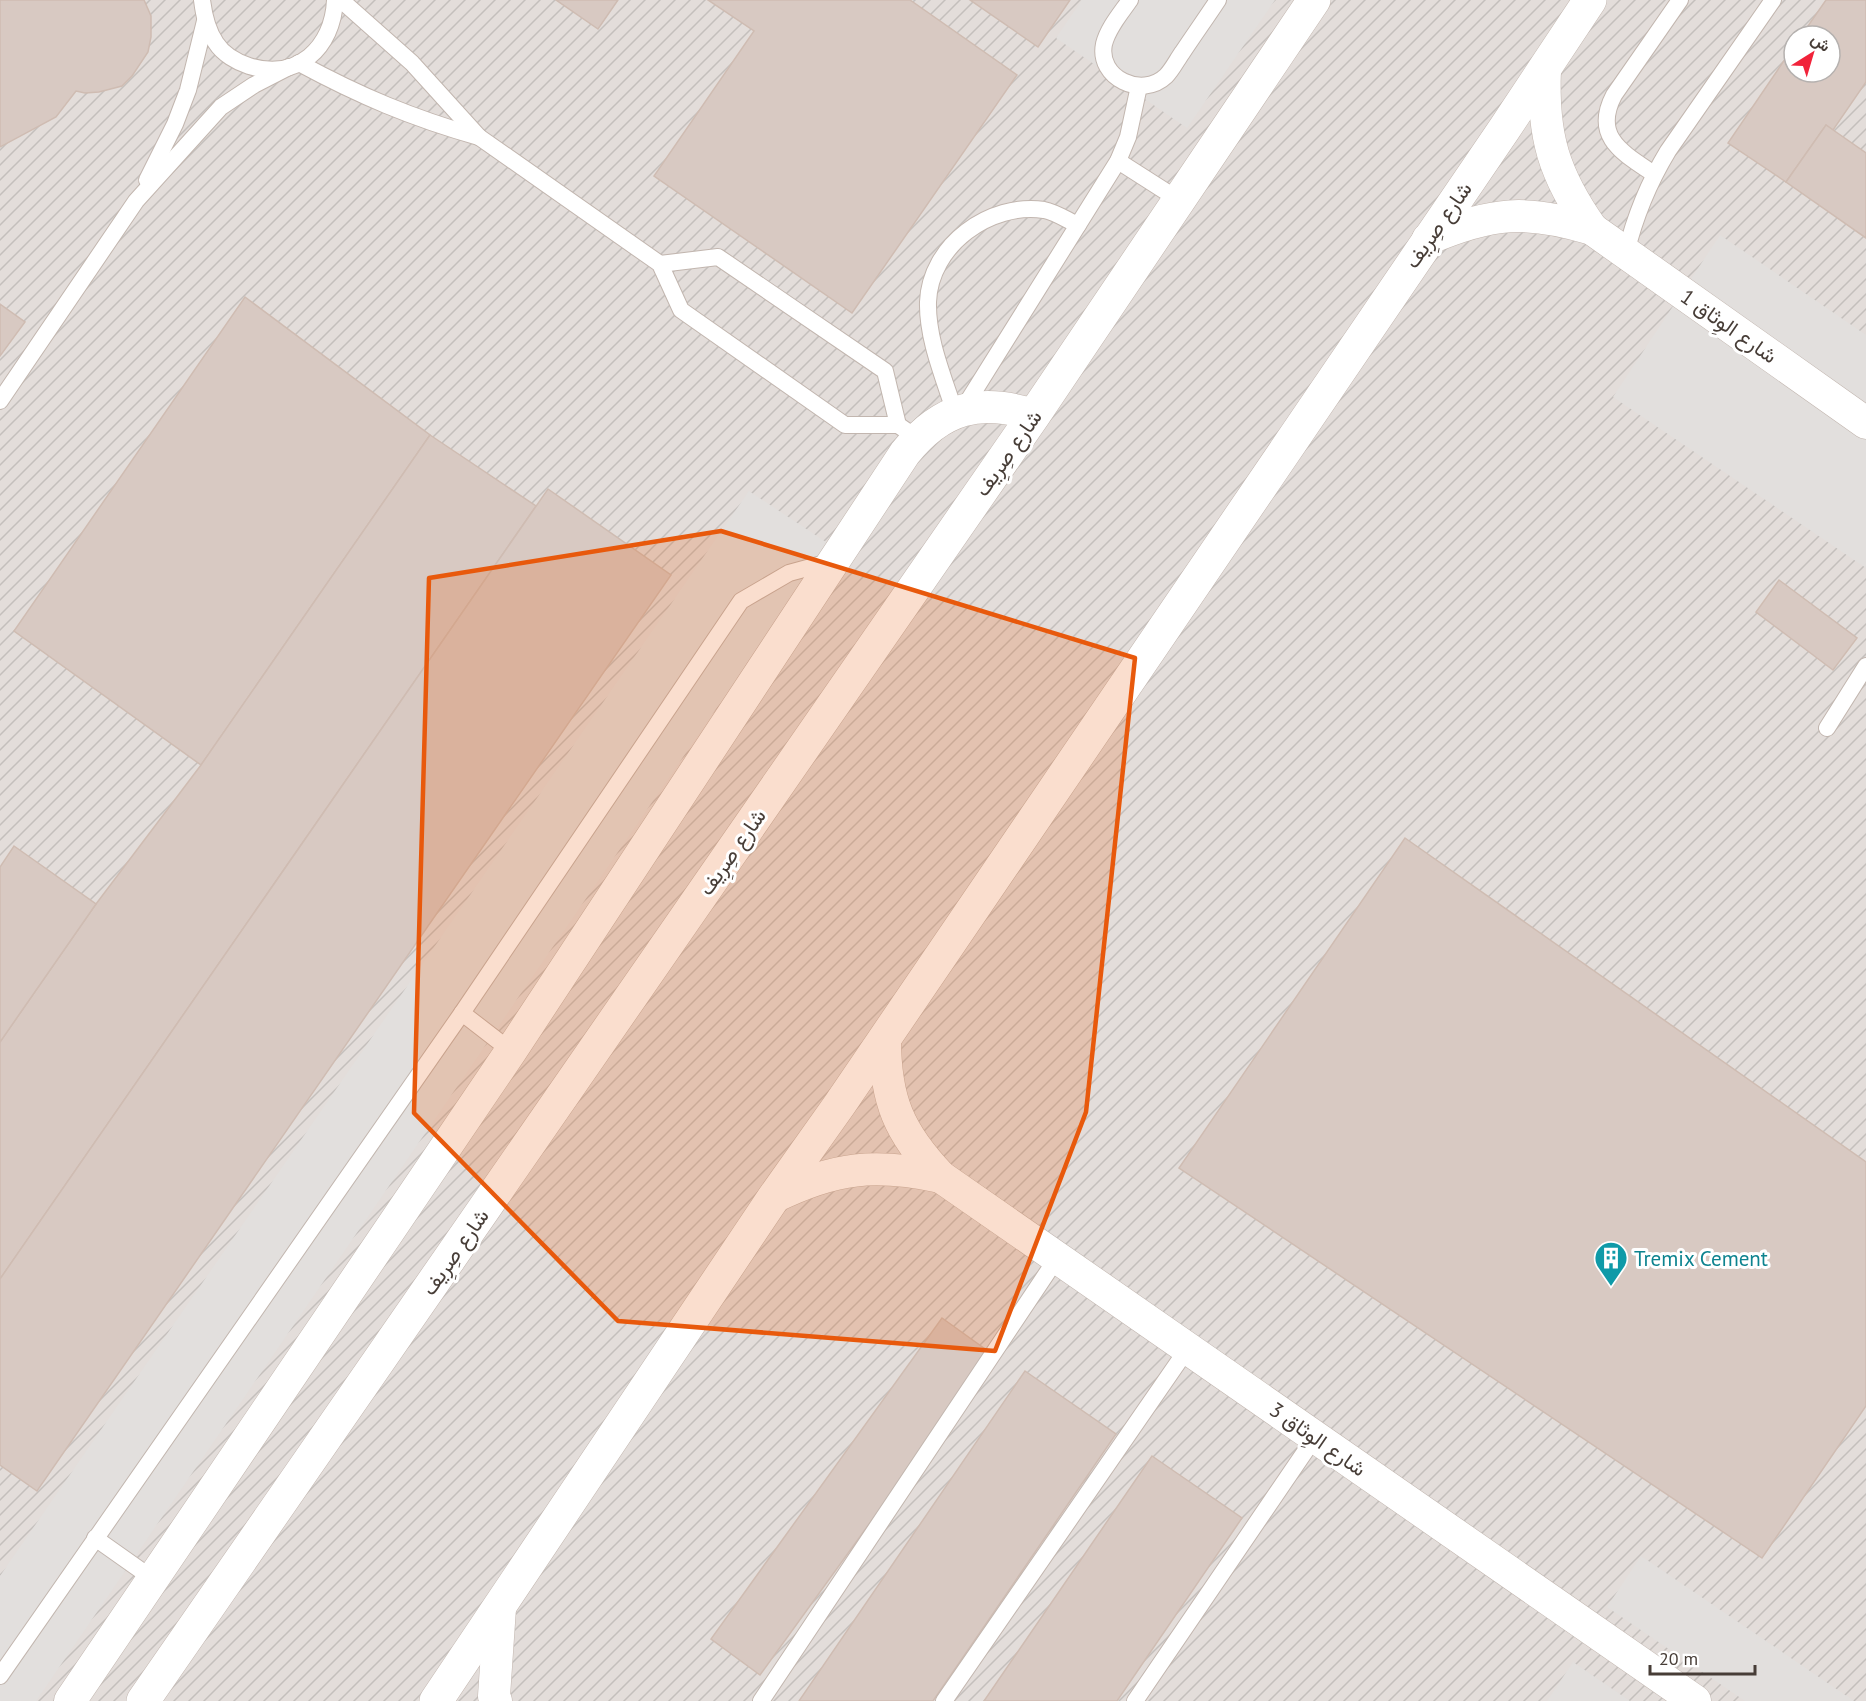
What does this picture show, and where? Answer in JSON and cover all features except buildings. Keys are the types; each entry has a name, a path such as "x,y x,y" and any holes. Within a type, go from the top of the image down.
{"street":[{"name":"شارع صِرِيف","path":"143,1701 1035,415 1314,0"},
{"name":"شارع صِرِيف","path":"436,1701 774,1197 885,1039 1590,0"},
{"name":"شارع الوِثاق 1","path":"1545,69 1543,104 1548,138 1557,170 1572,201 1592,229"},
{"name":"شارع الوِثاق 1","path":"1428,239 1459,225 1492,217 1526,215 1560,219 1592,229 1866,423"},
{"path":"70,1701 511,1051 898,463 907,432 959,411 987,406 1011,408 1035,415"},
{"name":"شارع الوِثاق 3","path":"885,1039 885,1070 895,1110 903,1129 920,1155 941,1177 1695,1701"},
{"name":"شارع الوِثاق 3","path":"774,1197 806,1182 838,1172 873,1168 896,1169 941,1177"},
{"path":"496,1701 494,1696 500,1608"}],"lane":[{"path":"202,0 205,21 216,45 237,62 262,70 294,65 386,107 432,124 479,137"},
{"path":"136,201 221,107 254,85 316,52 328,35 335,16 335,0"},
{"path":"341,0 412,63 479,137 660,264 681,310 845,425 907,432 885,371 718,257 660,264"},
{"path":"1130,0 1109,31 1104,45 1105,59 1112,73 1124,82 1139,87 1153,84 1166,76 1218,0"},
{"path":"1654,174 1614,145 1606,120 1608,106 1680,0"},
{"path":"1626,253 1641,200 1654,174 1773,0"},
{"path":"0,401 136,201 175,124 188,90 205,21"},
{"path":"959,411 1118,161 1128,137 1139,87"},
{"path":"1118,161 1179,200"},
{"path":"959,411 929,327 928,300 934,273 948,249 968,230 991,216 1018,210 1046,210 1078,225"},
{"path":"0,1676 462,1013 741,601 789,573 834,561"},
{"path":"1827,728 1866,666"},
{"path":"462,1013 511,1051"},
{"path":"761,1701 1057,1258"},
{"path":"944,1701 1188,1348"},
{"path":"1135,1701 1315,1437"},
{"path":"95,1538 153,1579"}],"highlighted area":[{"path":"721,531 1135,658 1086,1112 995,1351 618,1321 414,1113 429,578"}],"shaded area":[{"path":"0,0 1866,0 1866,1701 0,1701"},
{"path":"1082,0 1275,0 1187,128 1056,38"},
{"path":"1720,235 1866,335 1866,568 1613,397"},
{"path":"749,491 829,544 36,1701 0,1701 0,1576"},
{"path":"1641,1556 1854,1701 1745,1701 1607,1607"},
{"path":"1573,1662 1630,1701 1547,1701"}],"place":[{"name":"Tremix Cement","path":"1611,1287"}]}
